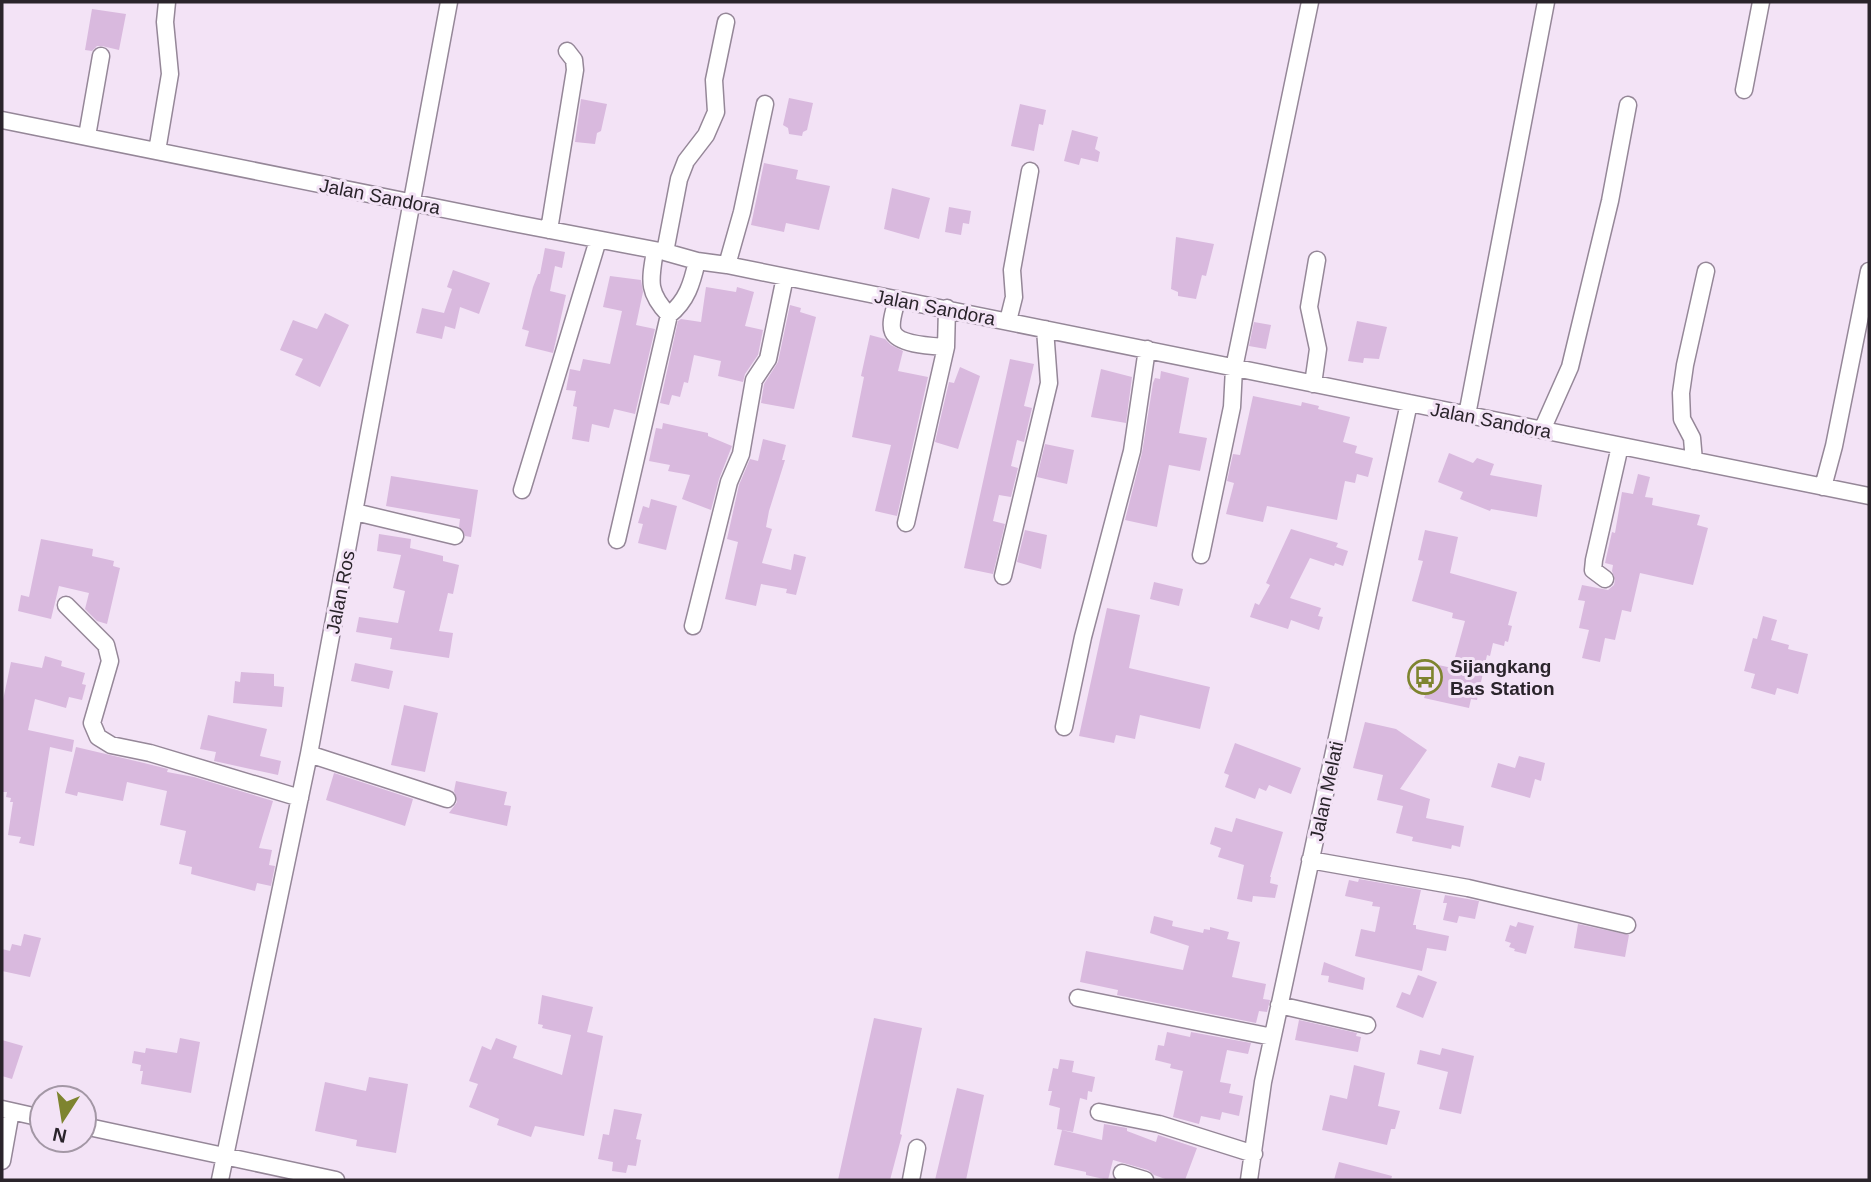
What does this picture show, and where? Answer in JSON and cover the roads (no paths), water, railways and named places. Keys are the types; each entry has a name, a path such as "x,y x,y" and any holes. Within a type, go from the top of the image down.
{"street":[{"path":"157,151 170,74 165,22 167,2"},
{"name":"Jalan Ros","path":"220,1180 309,754 449,2"},
{"path":"1201,555 1232,407 1234,368 1310,2"},
{"path":"1467,415 1546,2"},
{"path":"1744,90 1761,2"},
{"path":"669,315 657,303 651,290 650,278 660,251 678,179 686,161 706,135 716,112 713,80 726,22"},
{"path":"549,230 575,70 574,60 567,51"},
{"path":"87,136 102,56"},
{"path":"727,265 742,212 765,104"},
{"path":"1542,430 1570,367 1610,201 1629,105"},
{"name":"Jalan Sandora","path":"2,120 660,251 697,261 947,308 1869,496"},
{"path":"1008,321 1014,297 1012,270 1030,172"},
{"path":"522,490 598,240"},
{"path":"1313,384 1318,349 1309,307 1317,260"},
{"path":"617,540 669,315 692,286 697,261"},
{"path":"1693,461 1692,438 1682,419 1681,393 1706,271"},
{"path":"1823,487 1834,446 1869,271"},
{"path":"693,626 729,482 741,454 754,380 768,359 785,277"},
{"path":"897,299 892,325 896,337 919,345 946,347"},
{"path":"906,523 946,347 947,308"},
{"path":"1003,576 1049,383 1045,328"},
{"path":"1064,727 1083,637 1132,451 1147,349"},
{"name":"Jalan Melati","path":"1249,1180 1272,1037 1409,403"},
{"path":"1605,579 1593,570 1594,561 1620,446"},
{"path":"355,512 455,536"},
{"path":"66,605 106,645 110,661 92,723 98,737 111,745 150,753 300,798"},
{"path":"309,754 447,799"},
{"path":"1310,860 1468,888 1628,925"},
{"path":"1078,998 1272,1037"},
{"path":"1279,1005 1367,1025"},
{"path":"2,1161 6,1110 28,1115"},
{"path":"1099,1112 1159,1124 1254,1154"},
{"path":"98,1129 336,1180"},
{"path":"911,1180 917,1148"},
{"path":"1122,1173 1145,1180"}],"place":[{"name":"Sijangkang Bas Station","path":"1425,677"}]}
